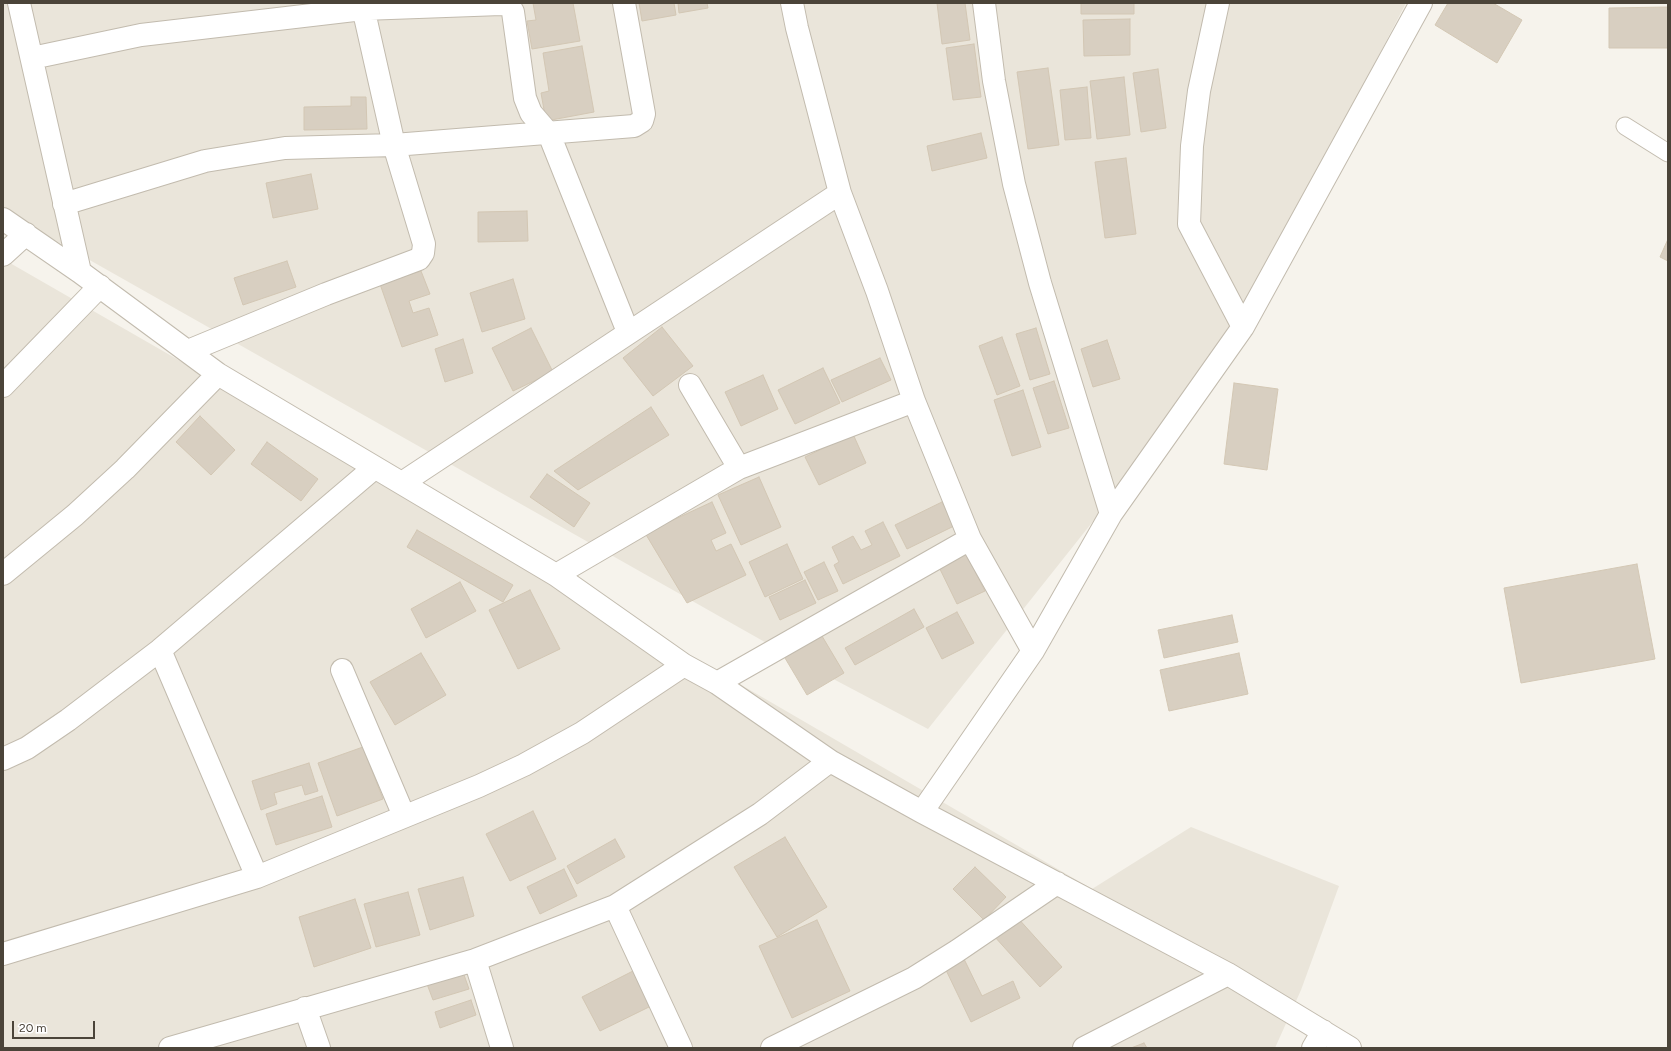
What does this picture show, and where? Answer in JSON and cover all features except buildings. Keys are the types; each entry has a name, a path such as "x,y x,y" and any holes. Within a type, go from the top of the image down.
{"street":[{"path":"19,3 80,272"},
{"path":"64,204 204,161 284,148 394,145 549,134 634,126 642,121 644,114 624,3"},
{"path":"792,3 797,28 840,193 877,291 914,400 970,539 1033,651"},
{"path":"984,3 994,82 1014,184 1040,283 1112,514"},
{"path":"1218,3 1199,91 1192,146 1189,224 1242,327"},
{"path":"922,812 1033,651 1112,514 1242,327 1421,3"},
{"path":"32,58 141,35 362,6 509,5 513,12 525,98 531,113 549,134 628,332"},
{"path":"188,351 326,294 419,259 423,253 424,244 394,145 362,6"},
{"path":"402,483 840,193"},
{"path":"3,219 100,286 218,374 318,432 374,468 402,483 556,575 684,665 716,683 830,761 922,812 1057,882 1228,974 1318,1040 1350,1048"},
{"path":"3,255 26,234"},
{"path":"3,386 100,286"},
{"path":"3,574 75,515 126,469 218,374"},
{"path":"690,385 739,468"},
{"path":"556,575 739,468 914,400"},
{"path":"3,759 26,748 68,720 160,650 374,468"},
{"path":"716,683 970,539"},
{"path":"160,650 257,877"},
{"path":"3,954 257,877 479,786 524,766 582,733 684,665"},
{"path":"342,670 404,816"},
{"path":"170,1048 475,960 615,906 760,814 830,761"},
{"path":"772,1048 914,978 957,951 1057,882"},
{"path":"615,906 682,1048"},
{"path":"475,960 502,1048"},
{"path":"1084,1048 1228,974"},
{"path":"305,1008 320,1048"}],"lane":[{"path":"1625,126 1668,153"}],"shaded area":[{"path":"3,3 1406,3 1250,303 1210,374 928,729 786,654 3,211"},
{"path":"3,259 554,576 1092,889 1191,827 1339,886 1301,990 1275,1048 3,1048"}]}
